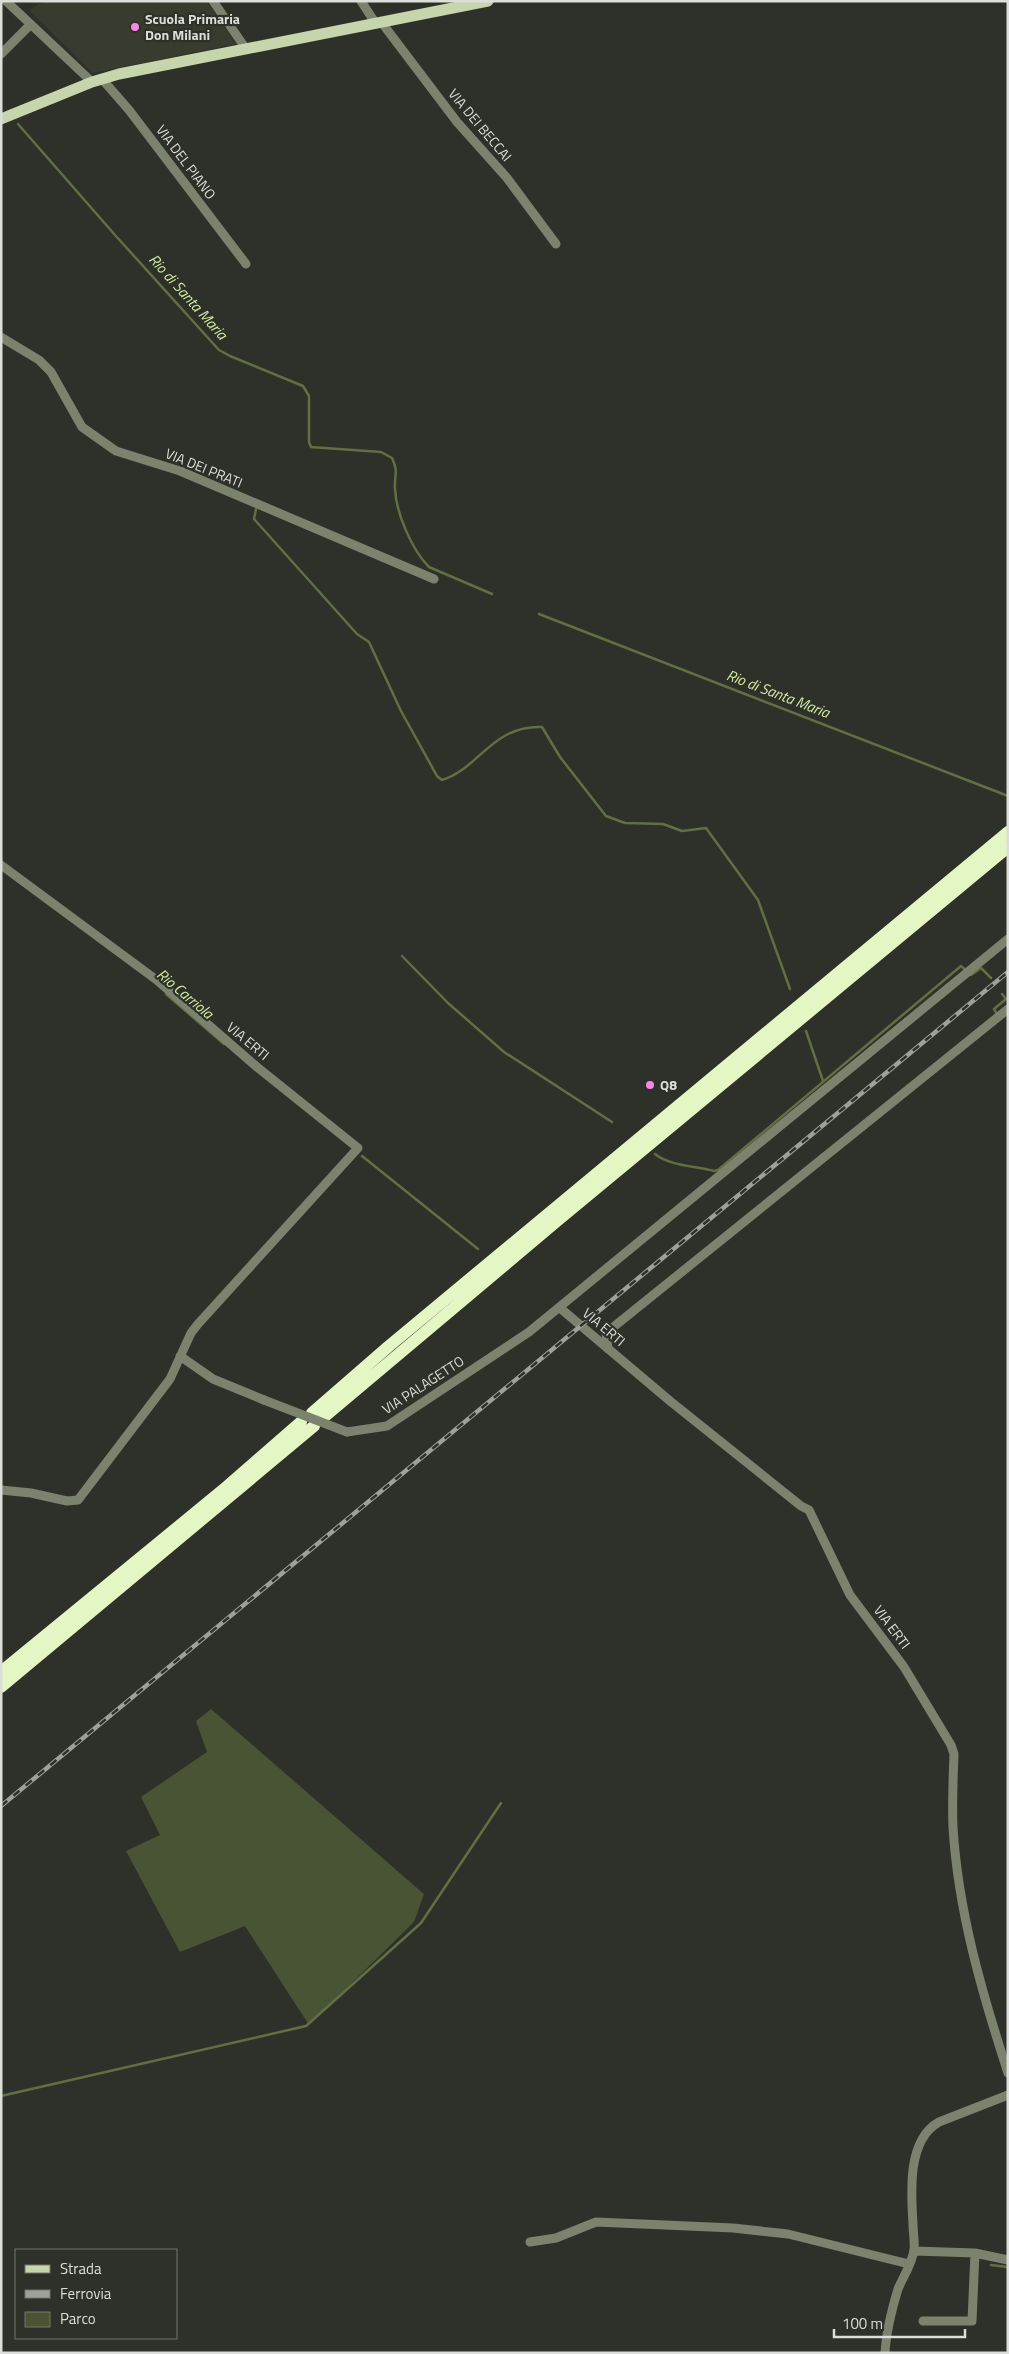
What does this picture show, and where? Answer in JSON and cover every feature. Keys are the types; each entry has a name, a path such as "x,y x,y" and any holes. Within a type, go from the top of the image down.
{"highway":[{"path":"312,1413 412,1327 1008,832"},
{"path":"324,1417 542,1233 1008,847"},
{"path":"1,1672 216,1496 301,1422"},
{"path":"1,1687 314,1426"}],"main road":[{"path":"1,119 97,80 379,24 439,6 488,1"}],"street":[{"name":"VIA DEL PIANO","path":"6,1 30,25 97,80 129,110 246,264"},
{"path":"213,1 246,49"},
{"name":"VIA DEI BECCAI","path":"361,1 457,122 507,178 556,244"},
{"path":"1,54 30,25"},
{"name":"VIA DEI PRATI","path":"1,337 39,360 51,372 82,427 116,450 180,471 434,579"},
{"name":"VIA ERTI","path":"1,864 158,981 257,1067 358,1148 198,1324 180,1356"},
{"name":"VIA PALAGETTO","path":"180,1356 213,1379 346,1432 387,1426 529,1332 560,1308 1008,939"},
{"path":"608,1349 606,1333 1002,1014"},
{"name":"VIA ERTI","path":"560,1308 801,1506 809,1510 850,1595 904,1667 951,1745 954,1754 953,1828 959,1882 974,1958 1008,2073"},
{"path":"1,1490 31,1493 66,1501 78,1500 155,1402 170,1379 180,1356"},
{"path":"885,2353 886,2340 898,2290 914,2250 912,2203 914,2171 922,2139 929,2128 939,2122 1008,2095"},
{"path":"530,2242 556,2238 596,2222 733,2228 788,2234 909,2264"},
{"path":"914,2250 974,2253 1008,2260"},
{"path":"923,2321 972,2321 974,2253"}],"shaded area":[{"name":"Scuola Primaria Don Milani","path":"45,1 206,1 236,44 93,73 29,10"}],"green space":[{"path":"211,1709 424,1894 414,1922 309,2025 245,1926 180,1952 126,1851 160,1835 141,1797 207,1752 196,1721"}],"waterway":[{"name":"Rio di Santa Maria","path":"18,124 219,350 303,386 309,396 309,442 311,447 381,452 392,458 396,470 395,489 398,509 406,531 423,560 429,567 492,594"},
{"path":"256,509 254,519 357,634 369,642 401,711 437,776 442,780 455,774 498,740 510,733 525,728 542,727 560,757 606,816 625,823 663,824 682,831 706,828 758,900 790,989"},
{"name":"Rio di Santa Maria","path":"539,614 1008,796"},
{"path":"402,956 448,1003 504,1052 612,1122"},
{"path":"655,1154 675,1163 714,1171 718,1170 961,966 971,975 981,968 991,978"},
{"name":"Rio Carriola","path":"166,994 224,1044"},
{"path":"997,1014 994,1009 1006,999 1002,994"},
{"path":"806,1031 823,1081"},
{"name":"Rio Carriola","path":"362,1156 478,1249"},
{"path":"1,2096 306,2026 421,1923 501,1803"},
{"path":"991,2265 1008,2267"}],"railway":[{"path":"1,1806 1008,972"}],"place":[{"name":"Scuola Primaria Don Milani","path":"135,27"},
{"name":"Q8","path":"650,1085"}]}
